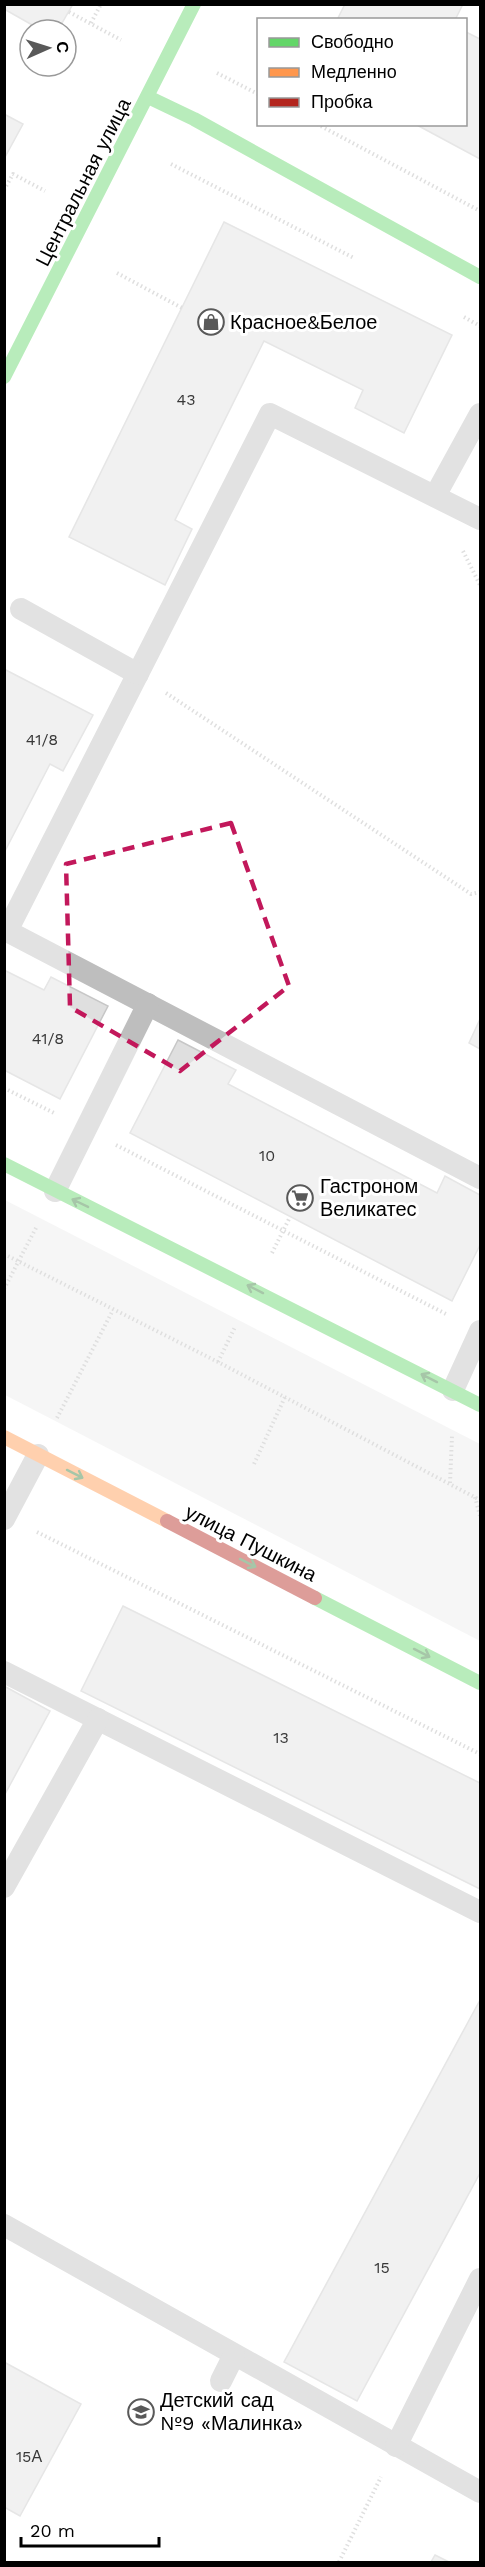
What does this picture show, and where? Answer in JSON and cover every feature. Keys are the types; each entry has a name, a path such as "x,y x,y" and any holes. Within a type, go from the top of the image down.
{"street":[{"name":"Центральная улица","path":"4,376 194,4"},
{"path":"148,97 194,118 480,277"},
{"path":"4,1164 480,1405"},
{"name":"улица Пушкина","path":"4,1437 480,1683"}],"lane":[{"path":"480,519 270,414 7,931 480,1178"},
{"path":"435,496 480,414"},
{"path":"21,609 138,674"},
{"path":"55,1191 148,1004"},
{"path":"453,1390 480,1332"},
{"path":"5,1517 38,1455"},
{"path":"4,1672 480,1912"},
{"path":"4,1887 98,1719"},
{"path":"4,2225 480,2492"},
{"path":"396,2446 480,2279"},
{"path":"221,2381 234,2355"}],"path":[{"path":"91,23 100,4"},
{"path":"69,12 122,40"},
{"path":"217,73 257,93"},
{"path":"322,126 480,211"},
{"path":"171,164 270,212"},
{"path":"4,190 13,174 45,191"},
{"path":"117,273 182,308"},
{"path":"138,674 471,894 480,892"},
{"path":"4,1088 445,1314"},
{"path":"4,1289 55,1191"},
{"path":"4,1254 285,1397 480,1500"},
{"path":"38,1455 113,1310"},
{"path":"254,1464 285,1397"},
{"path":"475,1497 480,1516"},
{"path":"5,1517 480,1754"},
{"path":"339,2562 396,2446"}],"highlighted area":[{"path":"231,823 289,986 180,1071 70,1007 66,864"}],"shaded area":[{"path":"5,1200 480,1444 480,1641 5,1395"}],"building":[{"path":"4,4 73,4 65,18 20,18 4,9"},
{"path":"345,4 463,4 456,18 338,18"},
{"path":"467,32 480,39 480,159 419,126 467,126"},
{"path":"4,114 23,124 4,159"},
{"path":"224,222 452,335 404,433 355,408 363,390 264,341 175,520 192,529 165,585 69,537"},
{"path":"4,669 93,715 63,771 50,764 4,853"},
{"path":"4,970 44,990 51,977 108,1006 60,1099 4,1070"},
{"path":"480,1019 480,1049 469,1043"},
{"path":"178,1040 236,1070 228,1084 437,1193 445,1176 480,1195 480,1245 452,1301 130,1133"},
{"path":"123,1606 480,1783 480,1889 81,1691"},
{"path":"4,1686 50,1711 4,1796"},
{"path":"480,2000 480,2173 357,2401 284,2362"},
{"path":"4,2362 81,2404 20,2516 4,2507"},
{"path":"435,2555 449,2562 431,2562"}],"traffic: fast":[{"path":"4,377 194,4"},
{"path":"148,97 194,119 480,277"},
{"path":"4,1164 480,1405"},
{"path":"315,1598 480,1683"}],"traffic: slow":[{"path":"4,1437 167,1521"}],"traffic: jam":[{"path":"167,1521 315,1598"}],"place":[{"name":"Красное&Белое","path":"211,322"},
{"name":"Гастроном Великатес","path":"300,1198"},
{"name":"Детский сад №9 «Малинка»","path":"141,2412"}]}
